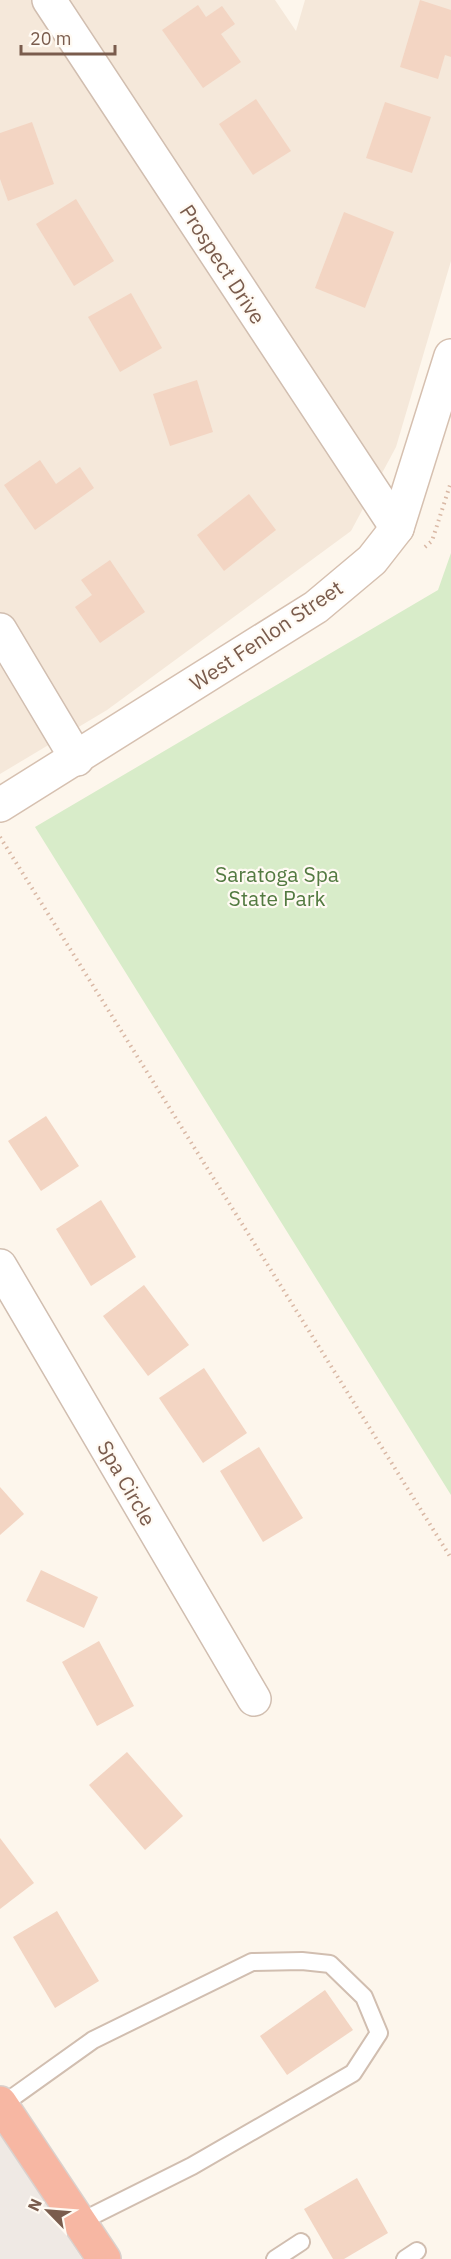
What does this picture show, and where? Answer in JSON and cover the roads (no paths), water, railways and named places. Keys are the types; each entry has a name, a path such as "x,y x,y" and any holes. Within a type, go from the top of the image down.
{"highway":[{"path":"1,2104 104,2259"}],"street":[{"name":"Prospect Drive","path":"49,0 397,528"},
{"name":"West Fenlon Street","path":"0,805 316,607 372,560 397,528 451,356"},
{"path":"0,630 76,759"},
{"name":"Spa Circle","path":"0,1266 254,1699"}],"lane":[{"path":"1,2104 93,2040 252,1962 302,1960 330,1964 364,1997 379,2033 353,2073 192,2166 80,2222"},
{"path":"275,2259 301,2242"}],"park label":[{"name":"Saratoga Spa State Park","path":"277,886"}]}
